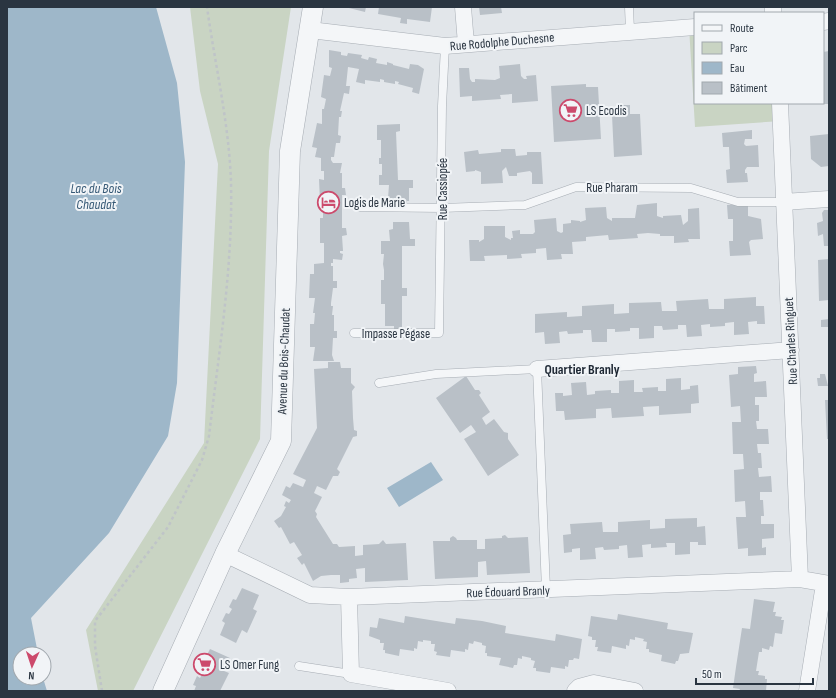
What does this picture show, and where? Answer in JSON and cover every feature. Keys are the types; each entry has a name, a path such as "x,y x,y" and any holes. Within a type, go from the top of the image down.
{"street":[{"name":"Avenue du Bois-Chaudat","path":"163,691 225,554 281,441 290,151 313,7"},
{"path":"463,7 466,44"},
{"name":"Rue Rodolphe Duchesne","path":"310,30 445,46 694,27"},
{"name":"Rue Charles Ringuet","path":"780,104 800,579"},
{"path":"783,202 829,199"},
{"path":"538,369 791,350"},
{"name":"Rue Édouard Branly","path":"225,554 310,594 349,597 800,579 827,584"},
{"path":"807,691 827,584"},
{"path":"349,597 351,674 448,691"},
{"path":"576,691 578,686 594,683 635,691"}],"lane":[{"path":"629,7 630,31"},
{"name":"Rue Cassiopée","path":"439,333 442,208 442,106 445,46"},
{"name":"Rue Pharam","path":"358,207 442,208 525,205 576,187 691,188 738,202 783,202"},
{"name":"Impasse Pégase","path":"354,333 439,333"},
{"path":"379,384 436,374 538,369 546,589"},
{"path":"299,666 351,674"}],"path":[{"path":"102,691 95,646 95,621 168,527 202,460 209,436 230,258 231,181 226,132 207,7"}],"green space":[{"path":"190,7 291,7 269,151 260,439 133,691 98,691 86,630 204,443 218,164 200,91"},
{"path":"689,27 694,27 694,104 780,104 781,121 695,127"}],"water":[{"name":"Lac du Bois Chaudat","path":"7,7 156,7 177,83 185,162 177,383 168,436 109,533 31,618 36,646 12,646 12,686 45,686 47,691 7,691"},
{"path":"431,462 443,480 399,507 387,488"}],"building":[{"path":"345,7 366,7 365,12"},
{"path":"379,7 432,7 430,22 407,19 407,24 400,23 401,18 378,14"},
{"path":"479,7 501,7 502,13 480,15"},
{"path":"329,50 341,52 341,55 347,56 348,53 362,55 361,58 368,60 369,57 377,59 376,63 387,65 387,62 409,69 410,64 418,65 424,69 419,94 412,92 413,88 398,84 399,82 395,81 395,84 384,82 384,80 380,79 380,82 365,80 365,84 356,82 359,69 348,67 346,86 350,86 349,94 344,93 340,111 342,111 341,117 339,117 338,135 341,136 340,143 336,143 334,157 331,157 333,163 342,163 340,173 342,173 342,188 345,188 346,195 342,195 342,228 346,228 347,235 342,236 343,251 340,251 340,253 343,254 342,260 333,259 333,263 331,263 331,266 333,266 333,281 337,281 337,288 333,288 331,306 333,306 332,315 334,315 334,331 337,331 337,338 333,338 332,355 334,361 313,361 315,347 310,347 310,324 314,324 315,313 313,313 315,298 309,298 310,274 314,274 314,264 324,263 324,243 320,243 320,218 323,218 323,203 320,202 319,179 324,180 324,171 321,171 321,158 315,157 317,148 312,147 317,123 322,124 322,109 324,109 326,99 321,97 324,75 330,76 332,68 329,67"},
{"path":"829,51 829,104 824,104 824,52"},
{"path":"520,64 521,76 524,79 527,79 526,76 536,75 538,101 512,103 512,94 500,95 501,99 472,101 472,96 460,97 459,68 469,68 470,79 472,82 475,82 475,79 495,80 500,78 499,66"},
{"path":"586,84 586,87 598,87 601,139 554,142 551,86"},
{"path":"620,105 630,105 630,114 640,114 642,155 614,157 612,115 621,115"},
{"path":"400,124 400,131 396,132 398,180 413,180 413,188 409,188 409,201 407,201 407,204 392,204 392,198 388,198 389,185 379,185 379,175 382,175 382,164 379,164 379,158 381,158 381,140 377,140 377,125"},
{"path":"752,130 752,139 745,139 744,144 746,146 758,145 759,167 747,167 745,173 747,173 748,182 727,183 726,170 730,169 729,147 723,147 722,133"},
{"path":"829,134 829,166 821,167 811,159 810,136"},
{"path":"501,149 515,149 516,156 527,155 527,152 541,152 543,184 532,184 532,173 530,171 517,173 517,176 509,176 506,167 502,171 503,183 481,184 481,172 475,170 466,172 464,152 478,150 479,154 501,152"},
{"path":"657,203 657,216 663,218 663,216 681,215 683,225 688,221 688,209 699,208 700,239 688,239 689,242 674,243 674,236 660,236 660,234 648,233 637,234 638,238 609,240 608,235 586,237 586,241 572,242 573,254 561,254 562,259 547,260 546,248 536,249 536,253 521,254 522,258 507,259 507,255 484,256 485,261 470,261 469,240 479,240 479,242 484,239 484,226 505,226 505,237 511,240 511,238 513,238 512,231 520,230 520,234 533,234 535,232 534,220 556,218 557,231 561,233 563,232 563,224 571,223 571,220 580,222 586,220 585,208 606,207 607,218 612,221 612,218 635,218 637,205"},
{"path":"748,203 748,216 761,219 763,239 751,240 749,242 751,255 730,256 729,241 733,241 733,219 728,219 727,205"},
{"path":"824,210 829,210 829,246 824,246 823,234 818,236 817,223 823,221 822,213"},
{"path":"393,222 409,222 410,239 415,239 415,246 402,246 402,288 407,288 407,296 402,296 402,331 394,331 394,326 385,326 385,304 381,304 381,280 384,280 384,254 381,254 381,241 390,241 389,230 393,229"},
{"path":"829,259 829,300 819,301 818,260"},
{"path":"756,297 756,306 764,306 765,324 757,324 757,321 748,322 749,334 734,335 734,322 725,323 725,326 710,327 710,324 701,325 702,336 687,337 686,325 678,325 678,329 663,330 662,326 654,326 654,338 639,339 639,328 630,328 630,331 615,332 615,329 607,329 607,342 592,342 591,330 583,330 583,333 568,334 567,331 559,332 560,343 545,344 544,332 535,333 535,314 567,312 567,317 582,316 582,306 614,304 614,314 629,313 629,303 661,302 662,311 677,311 676,301 708,299 709,309 724,309 724,299"},
{"path":"829,319 829,327 821,327 821,320"},
{"path":"328,362 340,362 341,368 351,368 351,383 355,387 352,391 354,430 357,431 357,436 353,437 337,469 340,472 338,476 333,476 326,490 317,486 314,493 322,497 315,511 317,514 316,517 333,544 337,544 339,547 355,546 355,556 363,555 363,545 379,544 383,540 386,544 406,543 408,580 365,582 365,568 356,569 357,578 349,579 349,582 340,583 340,575 321,576 313,581 304,563 302,565 297,558 302,555 294,542 290,544 281,527 279,528 274,521 281,516 286,507 284,506 286,501 289,503 291,500 282,495 286,486 290,488 293,483 303,487 306,480 293,474 317,428 314,369 328,368"},
{"path":"756,366 757,373 754,374 754,382 766,381 767,397 755,397 755,405 759,405 759,421 756,421 757,429 768,429 769,444 757,444 758,453 761,453 762,468 758,468 759,477 771,476 772,492 760,492 760,500 763,500 764,516 761,516 761,524 774,524 774,538 762,539 762,548 766,547 766,555 748,556 748,548 738,549 736,517 746,517 745,501 735,502 734,470 744,469 743,454 733,454 732,422 741,422 740,406 731,407 729,375 738,374 738,367"},
{"path":"820,374 825,374 828,386 818,386 817,378 820,378"},
{"path":"466,376 475,390 479,390 481,393 479,395 490,412 482,418 486,425 494,419 504,432 508,433 508,439 519,455 488,476 464,439 476,432 471,425 460,433 436,398"},
{"path":"681,378 681,390 690,389 690,386 698,385 699,403 691,404 691,413 659,415 659,406 643,407 644,416 612,418 611,408 596,409 596,418 565,420 564,411 556,411 555,393 563,393 563,396 572,395 571,383 586,382 587,395 595,394 595,391 611,390 611,393 619,393 619,381 634,380 634,392 643,392 642,388 658,387 658,391 666,391 666,379"},
{"path":"825,400 829,400 829,439 827,439"},
{"path":"697,518 697,527 705,526 706,545 698,545 698,542 690,542 690,554 675,555 675,543 666,543 667,547 651,548 651,544 642,545 643,557 628,558 627,545 619,546 619,549 604,550 603,547 595,548 596,559 580,560 580,548 572,549 572,552 564,553 563,535 571,534 570,524 602,522 603,532 618,532 618,522 650,520 650,529 665,528 665,519"},
{"path":"505,535 508,538 528,537 530,573 487,575 486,561 478,562 478,577 435,579 433,541 450,541 450,538 453,536 457,540 477,540 477,549 485,549 485,539 502,538 502,536"},
{"path":"242,588 259,595 253,609 257,611 247,633 242,630 236,643 220,635 225,623 222,621 226,613 229,614 232,609 229,607 233,599 236,600"},
{"path":"754,599 775,602 773,612 776,612 775,616 782,617 781,620 784,620 782,634 775,633 773,647 770,646 769,650 762,648 762,652 759,652 756,671 759,671 758,675 765,676 765,679 767,679 766,691 739,691 740,689 733,688 742,628 750,629"},
{"path":"618,614 668,623 667,629 693,633 689,653 680,654 678,661 676,661 675,664 661,661 662,655 649,652 649,649 646,649 647,642 643,641 644,639 635,637 635,640 630,639 629,646 626,645 626,649 612,646 611,653 597,651 598,647 595,647 596,640 592,640 592,637 588,636 591,616 617,620"},
{"path":"405,616 455,624 456,618 482,621 506,626 505,633 555,641 556,634 582,639 579,659 574,658 573,660 569,660 568,667 565,666 565,669 551,667 550,673 536,671 536,668 533,668 535,661 531,660 531,658 522,656 522,659 518,658 517,665 514,665 513,668 499,665 501,658 487,656 487,653 485,653 486,646 482,645 482,643 474,641 473,644 469,643 468,650 465,649 465,652 451,650 450,657 436,655 437,652 434,651 435,644 431,644 431,641 423,640 423,642 418,641 417,649 414,648 414,651 400,649 399,656 385,653 385,650 383,650 384,643 380,643 380,640 369,636 370,627 377,628 379,618 404,623"},
{"path":"210,649 230,658 224,671 229,673 220,691 194,691 196,686 193,685 197,676 200,678 203,672 200,671 203,662 206,663 209,658 206,657"}],"place":[{"name":"LS Ecodis","path":"571,110"},
{"name":"Logis de Marie","path":"329,202"},
{"name":"LS Omer Fung","path":"204,664"}],"district":[{"name":"Quartier Branly","path":"582,369"}]}
